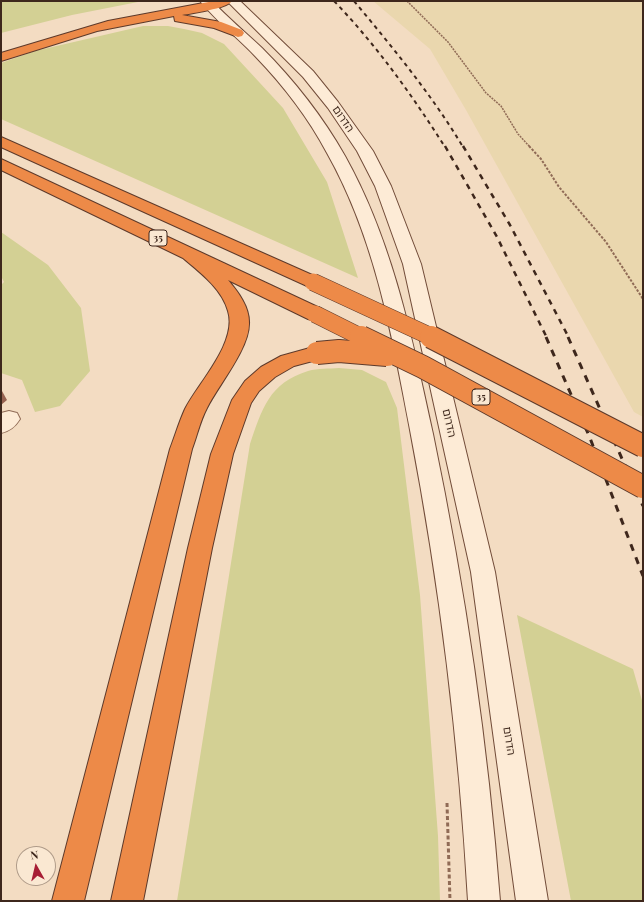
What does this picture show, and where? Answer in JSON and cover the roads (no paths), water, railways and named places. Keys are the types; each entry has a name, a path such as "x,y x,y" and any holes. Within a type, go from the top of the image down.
{"highway":[{"path":"134,10 210,2"},
{"path":"1,58 82,31 210,2"},
{"path":"46,30 152,5"},
{"path":"125,21 185,19 217,25 238,33"},
{"name":"35","path":"1,142 314,282 445,343 643,446"},
{"name":"35","path":"1,164 187,252 404,358 643,486"},
{"path":"68,901 181,449 196,409 234,346 240,324 237,309 230,296 212,274 187,252"},
{"path":"127,901 200,548 222,454 242,400 252,386 268,372 288,361 317,353 338,351 404,358"}],"main road":[{"name":"הדרום","path":"233,1 308,74 333,105 356,138 383,186 412,264 483,572 532,901"},
{"path":"210,2 281,77 301,102 337,156 370,224 393,297 438,510 469,728 484,901"}],"railway":[{"path":"334,1 365,35 393,71 445,147"},
{"path":"354,1 425,90 463,147"},
{"path":"445,146 497,237 547,338"},
{"path":"463,146 510,225 569,338"},
{"path":"546,337 590,438 643,576"},
{"path":"568,337 643,506"}]}
